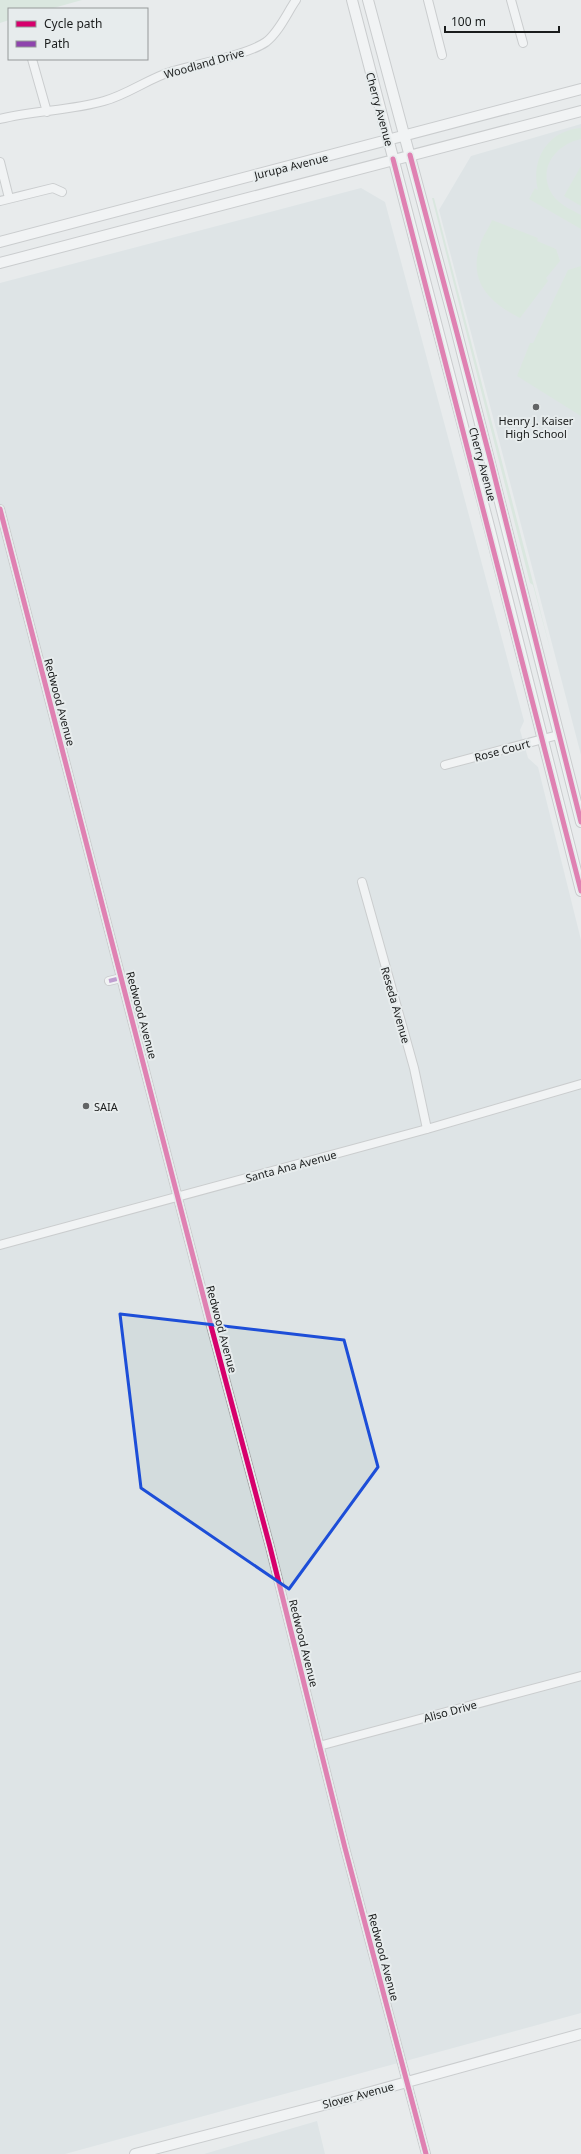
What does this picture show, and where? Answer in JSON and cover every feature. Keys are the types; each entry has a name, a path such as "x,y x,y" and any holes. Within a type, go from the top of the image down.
{"main road":[{"name":"Cherry Avenue","path":"352,0 581,891"},
{"name":"Cherry Avenue","path":"368,0 406,137 533,629 558,735 581,822"},
{"name":"Jurupa Avenue","path":"0,242 406,137 581,89"},
{"name":"Jurupa Avenue","path":"0,263 581,111"},
{"name":"Slover Avenue","path":"135,2154 581,2034"}],"street":[{"name":"Woodland Drive","path":"0,119 18,114 47,112 106,101 120,96 172,71 255,48 273,36 296,0"},
{"path":"428,0 442,55"},
{"path":"511,0 523,43"},
{"path":"32,60 47,112"},
{"path":"0,162 9,198"},
{"path":"0,201 53,188 62,192"},
{"name":"Redwood Avenue","path":"0,509 122,978 210,1326 270,1547 319,1746 426,2154"},
{"name":"Rose Court","path":"446,765 558,735"},
{"name":"Reseda Avenue","path":"362,882 414,1068 427,1129"},
{"path":"108,981 122,978"},
{"name":"Santa Ana Avenue","path":"0,1245 427,1129 581,1084"},
{"name":"Aliso Drive","path":"319,1746 581,1676"}],"highlighted area":[{"path":"120,1314 344,1340 378,1467 289,1589 141,1488"}],"shaded area":[{"name":"Henry J. Kaiser High School","path":"581,124 581,755 439,210 471,156"},
{"path":"361,188 385,202 524,721 520,730 528,758 538,767 581,940 581,2013 65,2154 0,2154 0,283"},
{"path":"317,2121 325,2154 204,2154"}],"green space":[{"path":"0,0 82,0 54,8 8,8 8,20 0,23"},
{"path":"581,128 581,139 562,147 550,161 547,170 547,179 549,189 555,198 564,206 581,215 581,229 529,199 535,188 538,190 536,179 537,168 544,148 551,140 560,134"},
{"path":"581,166 581,206 564,196"},
{"path":"432,198 434,198 553,660 533,585 530,583"},
{"path":"492,220 538,238 537,241 556,249 560,261 546,278 548,281 520,318 498,305 483,288 479,279 477,256 481,242"},
{"path":"581,266 581,416 517,376 530,343 533,343 568,270"}],"marked path":[{"path":"109,981 121,978"}],"cycle path":[{"path":"410,155 491,462 581,822"},
{"path":"393,159 581,891"},
{"path":"0,509 211,1326 270,1547 345,1848 426,2154"}],"place":[{"name":"Henry J. Kaiser High School","path":"536,407"},
{"name":"SAIA","path":"86,1106"}]}
